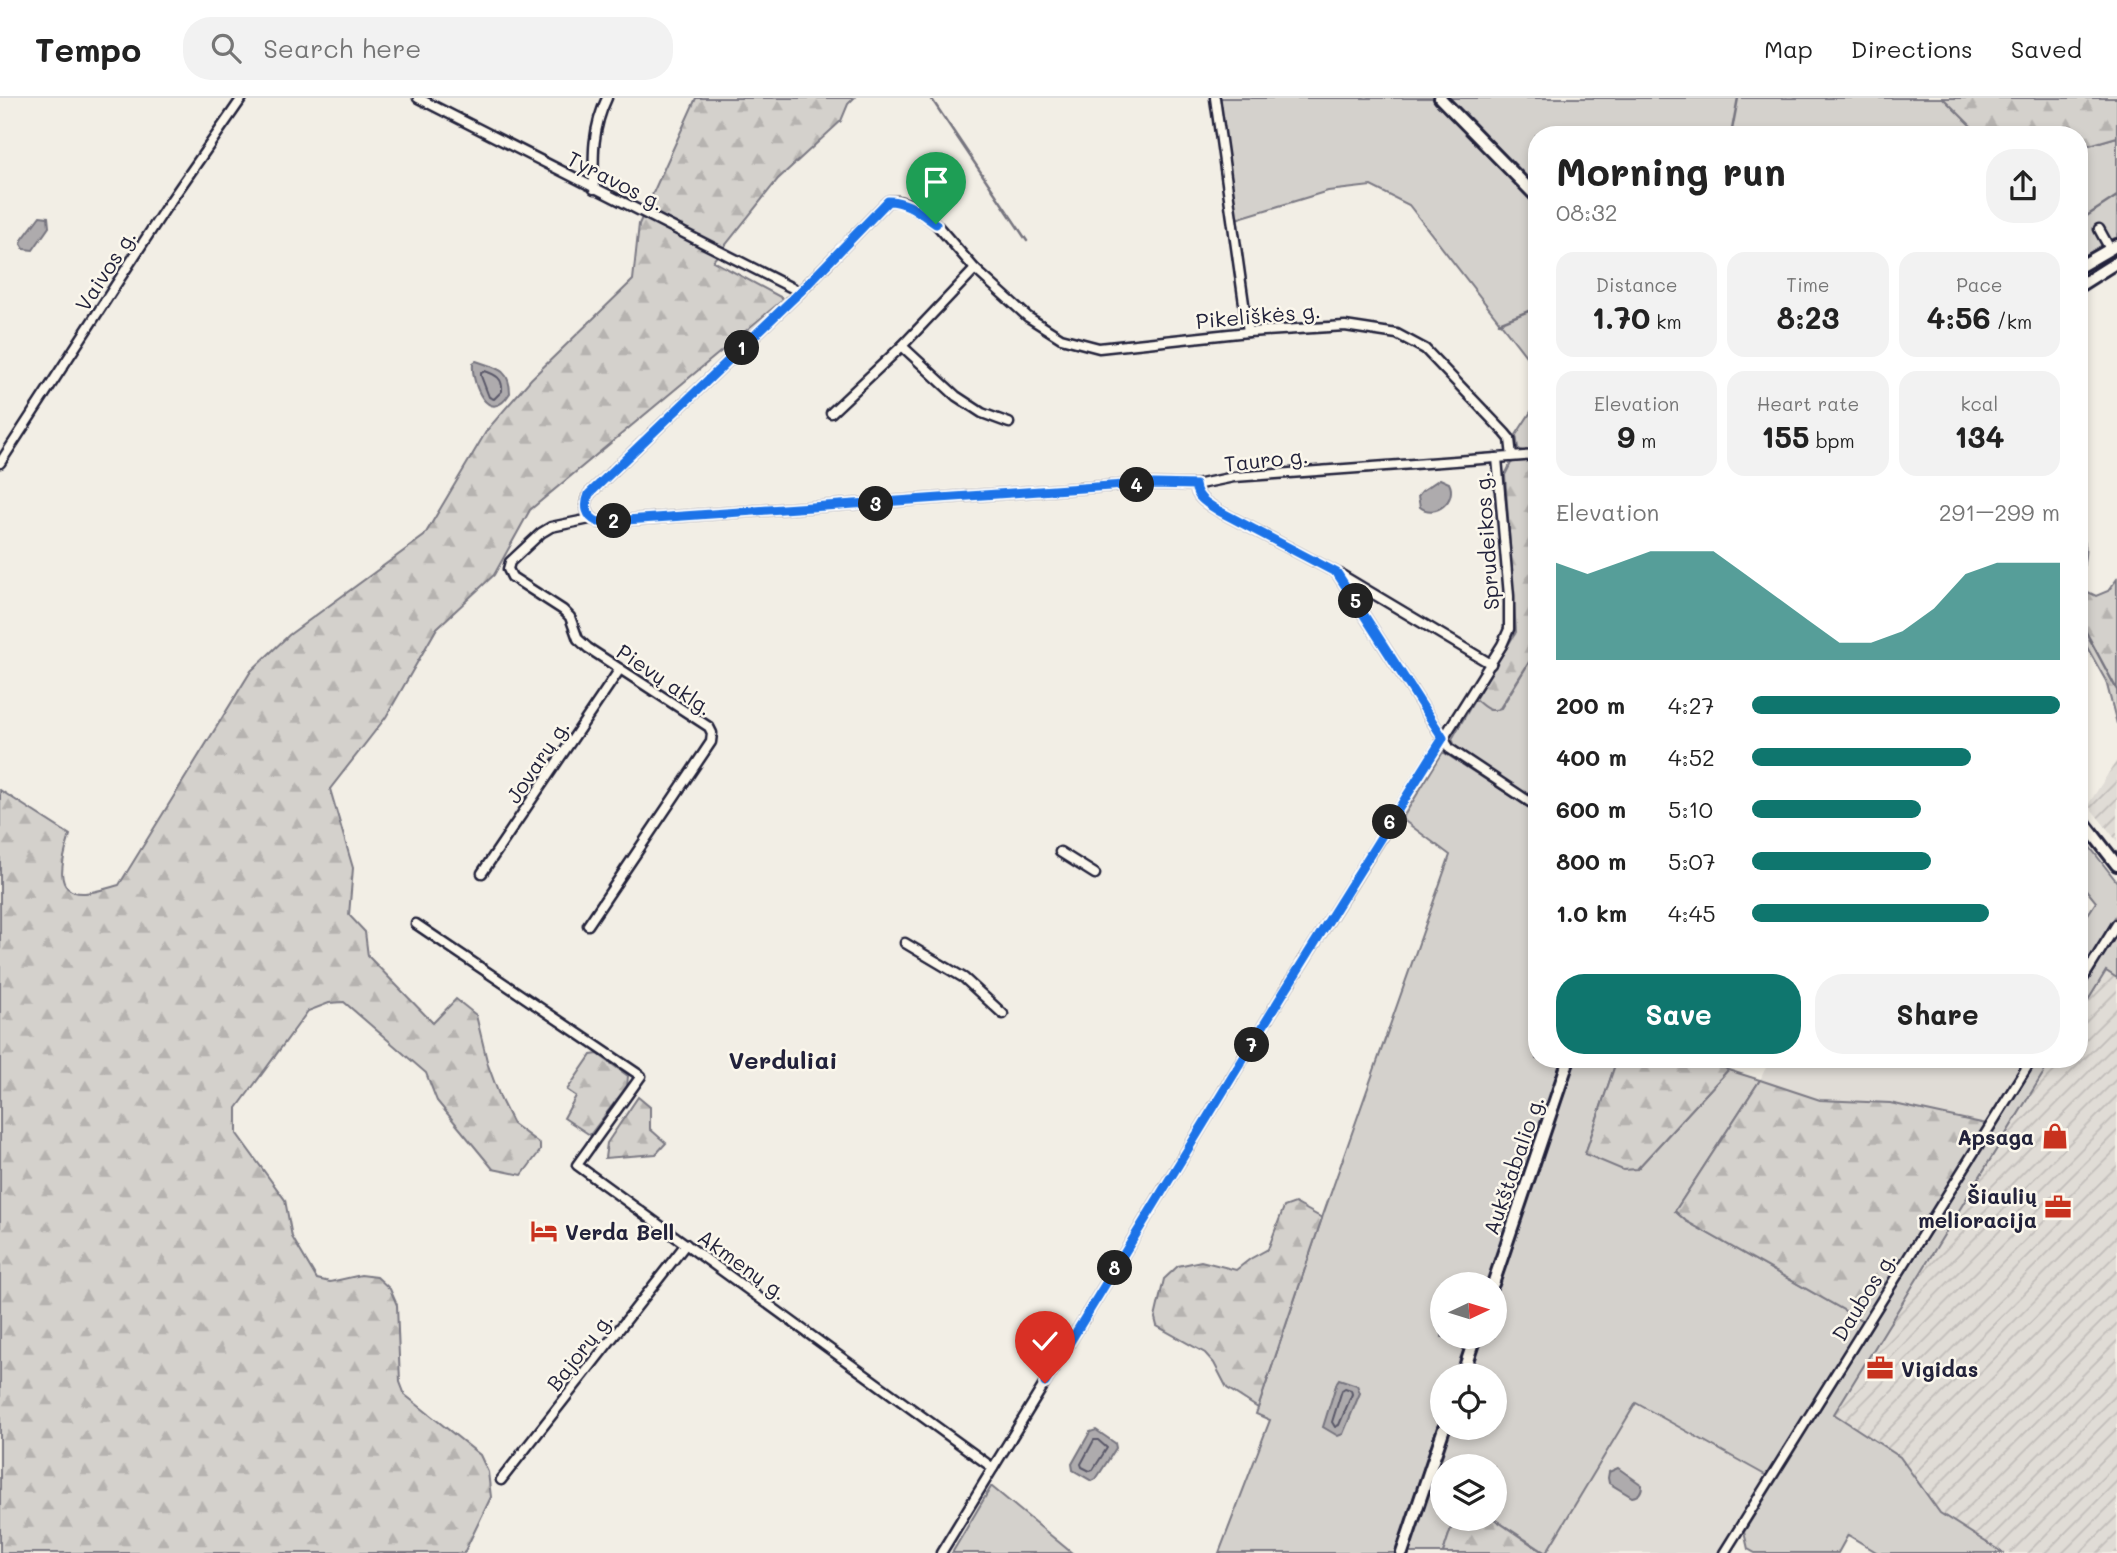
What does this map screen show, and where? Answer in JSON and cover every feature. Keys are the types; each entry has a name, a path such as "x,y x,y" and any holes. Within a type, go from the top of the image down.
{"main road":[{"path":"1440,98 1528,188"},
{"path":"2088,262 2113,247"},
{"path":"2088,280 2117,262"},
{"path":"2088,828 2117,865"},
{"name":"Aukštabalio g.","path":"1497,1272 1566,1068"},
{"path":"1402,1553 1440,1440"}],"street":[{"name":"Vaivos g.","path":"0,463 165,209 242,98"},
{"name":"Tyravos g.","path":"418,98 800,292"},
{"path":"594,189 593,149 599,119 607,98"},
{"path":"1215,98 1248,332"},
{"name":"Pikeliškės g.","path":"800,292 888,201 898,201 909,204 936,224 975,269 1028,317 1061,338 1099,348 1248,332 1345,326 1397,334 1425,349 1505,433 1510,439 1512,457"},
{"path":"2099,229 2113,247"},
{"path":"831,413 902,346 975,269"},
{"path":"588,515 586,501 589,494 800,292"},
{"path":"902,346 956,397 982,413 1009,423"},
{"name":"Tauro g.","path":"588,515 598,522 1124,485 1195,485 1234,477 1528,456"},
{"name":"Sprudeikos g.","path":"941,1553 1277,1004 1491,664 1509,629 1509,596 1497,458"},
{"path":"1195,485 1196,494 1212,507 1337,573 1491,664"},
{"name":"Pievų aklg.","path":"588,515 541,533 510,562 508,569 512,577 563,610 569,617 578,639 709,727 712,733 711,743 588,925"},
{"path":"1337,573 1450,748 1528,801"},
{"name":"Jovarų g.","path":"482,873 620,669"},
{"path":"1060,852 1096,874"},
{"name":"Akmenų g.","path":"416,924 641,1076 577,1165 993,1468"},
{"path":"2088,971 2117,924"},
{"path":"905,943 964,978 1003,1014"},
{"name":"Daubos g.","path":"1724,1553 2026,1068"},
{"name":"Bajorų g.","path":"500,1480 686,1244"}],"shaded area":[{"path":"2117,760 2117,841 2088,805"},
{"path":"2106,971 2117,978 2117,1553 2003,1553 1940,1513 1899,1457 1834,1414 2046,1068 2088,1068 2088,1000"},
{"path":"1766,1068 2020,1068 1986,1124 1890,1103 1820,1100 1760,1080"},
{"path":"1636,1403 1767,1476 1718,1553 1546,1553"}],"green space":[{"path":"696,98 854,98 848,104 841,121 778,179 713,261 784,299 530,510 494,575 437,628 386,717 330,789 353,868 349,915 365,932 368,956 433,1023 456,999 476,1015 488,1065 501,1100 513,1124 540,1144 540,1151 522,1175 493,1169 437,1101 426,1073 344,1002 329,1003 308,1011 237,1108 237,1134 285,1200 292,1237 317,1279 330,1282 361,1275 377,1277 390,1289 397,1305 400,1382 405,1395 480,1455 488,1472 491,1497 464,1553 0,1553 0,790 70,835 62,872 67,888 85,893 119,885 251,671 289,635 424,536 487,430 531,379 633,280 639,224"},
{"path":"1220,98 1432,98 1528,195 1528,359 1409,205 1371,186 1328,191 1236,219"},
{"path":"1450,98 1943,98 1971,126 1528,126 1528,178"},
{"path":"1943,98 2117,98 2117,137 2088,145 2088,126 1971,126"},
{"path":"2117,137 2117,239 2088,255 2088,145"},
{"path":"1528,416 1528,452 1518,448 1516,435"},
{"path":"1528,460 1528,664 1500,708 1490,710 1475,699 1516,632 1505,475 1512,461"},
{"path":"2117,579 2117,724 2106,681 2088,649 2088,592 2096,596 2108,591"},
{"path":"1528,664 1528,796 1456,748 1452,739 1475,699 1490,710 1501,708"},
{"path":"1443,752 1528,807 1528,1068 1560,1068 1491,1272 1430,1272 1430,1349 1465,1349 1460,1363 1430,1363 1430,1440 1435,1440 1396,1553 1219,1553 1270,1420 1256,1414 1450,855 1402,819"},
{"path":"2088,845 2117,882 2117,914 2088,961 2088,914 2096,902 2088,892"},
{"path":"2117,932 2117,978 2106,971 2088,1000 2088,979"},
{"path":"598,1054 628,1076 627,1086 590,1135 564,1118 576,1096 567,1090 591,1055"},
{"path":"1572,1068 1614,1068 1585,1154 1637,1169 1728,1070 1760,1080 1675,1211 1686,1221 1863,1321 1767,1476 1636,1403 1546,1553 1507,1528 1507,1454 1441,1454 1446,1440 1507,1440 1507,1363 1472,1363 1477,1349 1507,1349 1507,1272 1503,1272"},
{"path":"1614,1068 1728,1070 1637,1169 1623,1170 1585,1154"},
{"path":"2032,1068 2046,1068 1834,1414 1900,1457 1940,1513 2003,1553 1878,1553 1848,1535 1838,1553 1755,1553 1748,1549 1744,1532"},
{"path":"1760,1080 1820,1100 1890,1103 1986,1124 1863,1321 1686,1221 1675,1211"},
{"path":"638,1097 650,1107 650,1129 666,1143 656,1154 605,1158 607,1143"},
{"path":"1295,1203 1322,1218 1258,1408 1227,1388 1214,1363 1205,1353 1157,1326 1155,1318 1164,1279 1178,1266 1201,1261 1236,1270 1268,1249 1284,1207"},
{"path":"992,1487 1072,1553 952,1553"},
{"path":"1430,1488 1430,1531 1450,1531 1443,1553 1408,1553"},
{"path":"1507,1528 1544,1553 1443,1553 1450,1531 1507,1531"}],"water":[{"path":"40,216 48,217 49,227 33,250 24,249 22,240"},
{"path":"476,361 500,370 507,378 510,393 495,406 483,399 478,391 473,372 473,363"},
{"path":"1440,479 1449,483 1451,489 1448,501 1444,506 1432,511 1420,507 1418,496"},
{"path":"1339,1379 1357,1385 1360,1393 1343,1434 1338,1436 1323,1427"},
{"path":"1096,1430 1115,1443 1116,1448 1092,1481 1073,1470 1072,1464 1090,1432"},
{"path":"1618,1468 1642,1485 1638,1495 1632,1497 1609,1483 1609,1472"}],"waterway":[{"path":"931,98 1027,241"},
{"path":"1733,126 1738,98"},
{"path":"2088,215 2117,196"},
{"path":"1499,323 1528,311"},
{"path":"2088,636 2117,690"}],"place":[{"name":"Apsaga","path":"2055,1136"},
{"name":"Šiaulių melioracija","path":"2058,1207"},
{"name":"Verda Bell","path":"544,1231"},
{"name":"Vigidas","path":"1880,1368"}],"district":[{"name":"Verduliai","path":"783,1059"}],"route":[{"path":"936,224 909,204 888,201 800,292 589,494 586,511 590,519 598,522 1124,485 1195,485 1196,494 1205,503 1337,573 1443,738 1045,1383"}]}
